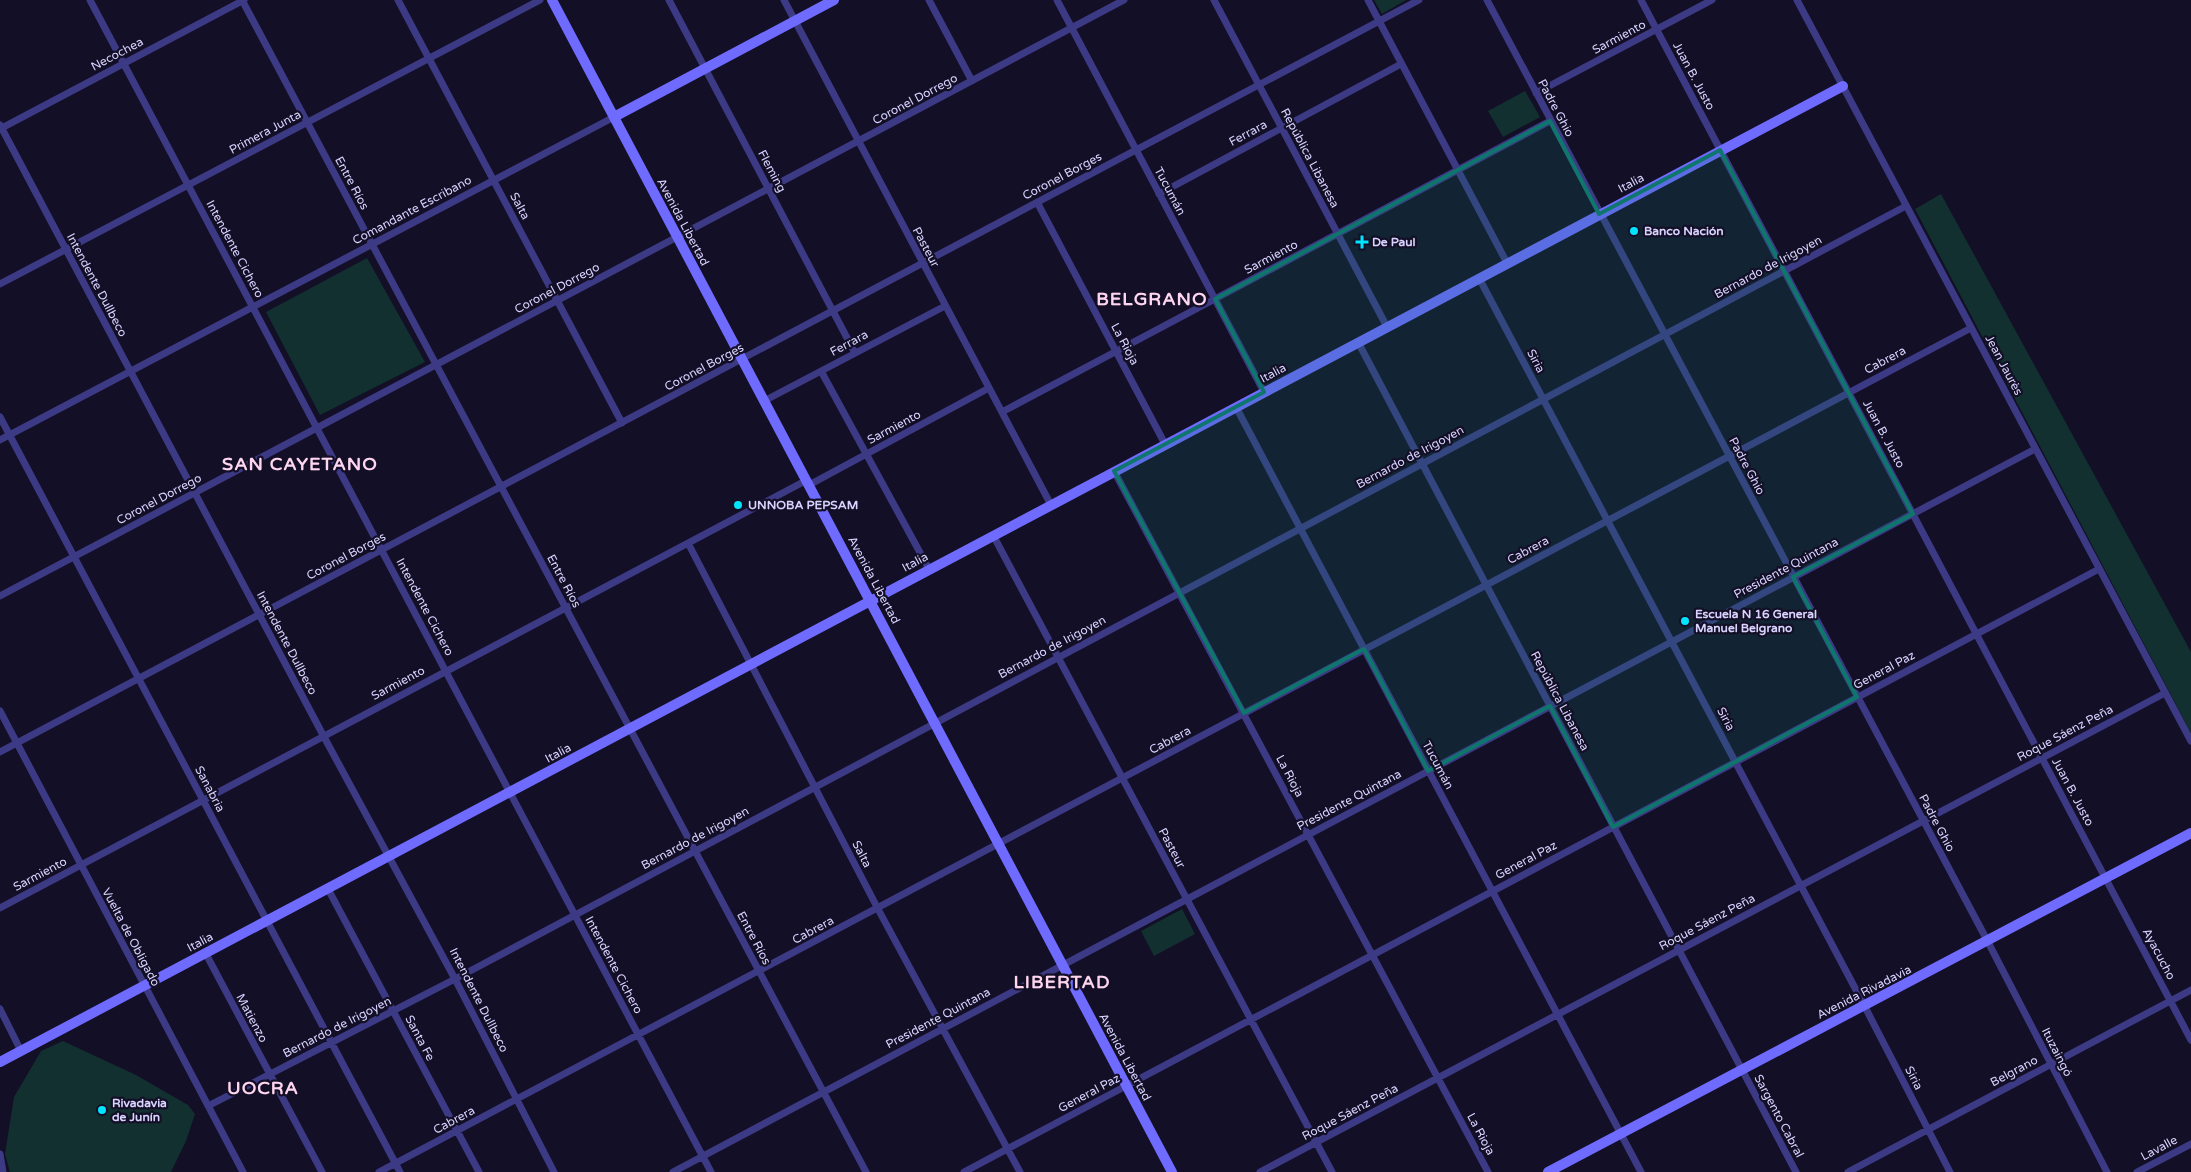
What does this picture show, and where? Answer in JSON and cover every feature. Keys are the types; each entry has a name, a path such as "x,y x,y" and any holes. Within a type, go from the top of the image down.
{"main road":[{"name":"Avenida Libertad","path":"552,0 1172,1172"},
{"name":"Comandante Escribano","path":"614,117 834,0"},
{"name":"Italia","path":"0,1062 1843,86"},
{"name":"Avenida Rivadavia","path":"1548,1172 1864,1005 1988,942 2191,833"}],"street":[{"name":"Intendente Cichero","path":"90,0 710,1172"},
{"name":"Necochea","path":"0,127 243,0"},
{"name":"Entre Ríos","path":"243,0 866,1172"},
{"name":"Salta","path":"398,0 622,423"},
{"name":"Primera Junta","path":"0,284 540,0"},
{"name":"Fleming","path":"669,0 855,353"},
{"name":"Pasteur","path":"784,0 922,264 1051,504"},
{"path":"928,0 972,81"},
{"name":"Tucumán","path":"1057,0 1264,392"},
{"name":"Coronel Dorrego","path":"0,596 1124,0"},
{"name":"República Libanesa","path":"1214,0 1387,327"},
{"path":"1368,0 1507,263"},
{"name":"Coronel Borges","path":"0,752 1419,0"},
{"name":"Padre Ghio","path":"1487,0 1988,942"},
{"name":"Juan B. Justo","path":"1641,0 2106,879"},
{"name":"Sarmiento","path":"1536,93 1712,0"},
{"name":"Jean Jaurès","path":"1797,0 2191,741"},
{"name":"Ferrara","path":"1159,194 1402,64"},
{"name":"Comandante Escribano","path":"0,440 614,117"},
{"name":"Sarmiento","path":"1002,412 1550,121"},
{"name":"Intendente Dullbeco","path":"0,127 455,979 554,1172"},
{"name":"La Rioja","path":"1037,202 1165,444"},
{"name":"Bernardo de Irigoyen","path":"208,1106 455,979 934,722 1906,206"},
{"name":"Siria","path":"1479,278 1864,1005 1950,1172"},
{"name":"Ferrara","path":"764,401 945,306"},
{"name":"Cabrera","path":"379,1172 1971,328"},
{"name":"República Libanesa","path":"1358,342 1741,1070"},
{"path":"821,371 929,569"},
{"name":"Sarmiento","path":"0,908 688,543 867,454 989,388"},
{"name":"Tucumán","path":"1236,407 1641,1172"},
{"name":"Sanabria","path":"0,416 400,1172"},
{"name":"Presidente Quintana","path":"673,1172 2035,449"},
{"name":"La Rioja","path":"1114,471 1488,1172"},
{"name":"Pasteur","path":"993,535 1332,1172"},
{"name":"Salta","path":"688,543 878,909 1020,1172"},
{"name":"General Paz","path":"964,1172 2099,568"},
{"name":"Roque Sáenz Peña","path":"1260,1172 2165,693"},
{"name":"Vuelta de Obligado","path":"0,711 244,1172"},
{"name":"Ayacucho","path":"2106,879 2191,1040"},
{"name":"Santa Fe","path":"328,889 479,1172"},
{"name":"Ituzaingó","path":"1988,942 2107,1172"},
{"name":"Matienzo","path":"206,954 322,1172"},
{"name":"Belgrano","path":"1848,1172 2191,990"},
{"path":"0,1009 21,1051"},
{"name":"Sargento Cabral","path":"1741,1070 1796,1172"},
{"name":"Lavalle","path":"2137,1172 2191,1144"},
{"path":"0,1154 3,1172"}],"highlighted area":[{"path":"1550,121 1599,214 1720,150 1913,514 1793,577 1857,697 1613,827 1550,706 1428,771 1364,649 1244,713 1114,471 1264,392 1215,299"}],"green space":[{"path":"1374,0 1406,0 1382,14"},
{"path":"1525,91 1540,117 1503,137 1488,111"},
{"path":"1941,194 2191,652 2191,733 1915,209"},
{"path":"367,258 425,362 320,415 266,312"},
{"path":"1182,909 1195,934 1154,956 1141,931"},
{"name":"Rivadavia de Junín","path":"63,1041 136,1075 188,1105 195,1114 186,1141 171,1172 10,1172 5,1154 14,1097 41,1051"}],"place":[{"name":"Banco Nación","path":"1634,231"},
{"name":"De Paul","path":"1362,242"},
{"name":"UNNOBA PEPSAM","path":"738,505"},
{"name":"Escuela N 16 General Manuel Belgrano","path":"1685,621"},
{"name":"Rivadavia de Junín","path":"102,1110"}],"district":[{"name":"BELGRANO","path":"1152,299"},
{"name":"SAN CAYETANO","path":"300,464"},
{"name":"LIBERTAD","path":"1062,982"},
{"name":"UOCRA","path":"263,1088"}]}
